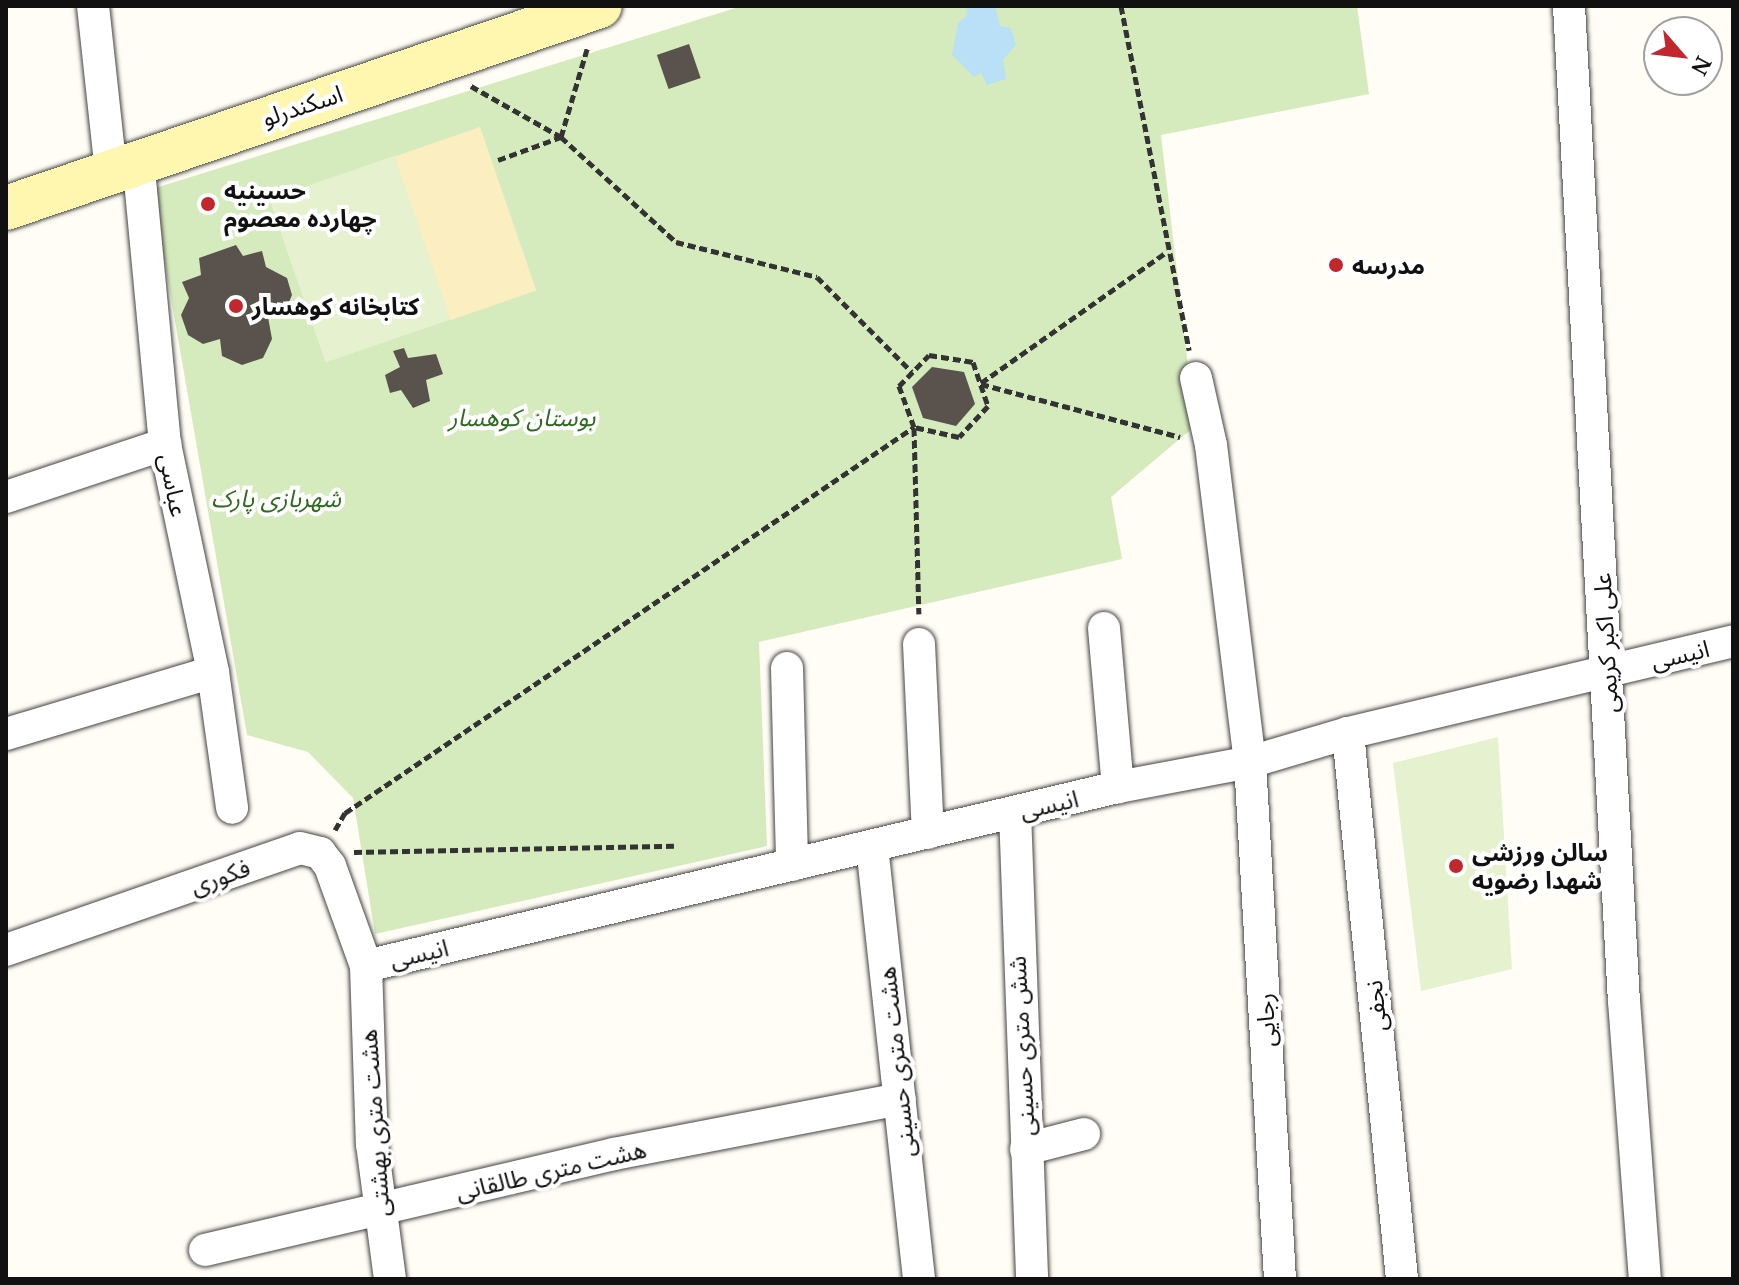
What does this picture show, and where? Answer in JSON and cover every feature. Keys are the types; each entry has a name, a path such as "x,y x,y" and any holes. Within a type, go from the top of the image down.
{"main road":[{"name":"اسکندرلو","path":"6,208 600,6"}],"street":[{"name":"عباسی","path":"93,6 124,166 165,444 213,672 232,808"},
{"name":"علی اکبر کریمی","path":"1569,6 1645,1279"},
{"name":"رجایی","path":"1196,378 1211,445 1250,762 1280,1279"},
{"path":"6,497 165,444"},
{"path":"1104,628 1118,787"},
{"name":"انیسی","path":"366,966 1118,787 1250,762 1348,733 1733,641"},
{"path":"919,644 928,833"},
{"path":"787,668 792,865"},
{"path":"6,734 213,672"},
{"name":"نجفی","path":"1348,733 1402,1279"},
{"name":"شش متری حسینی","path":"1015,812 1032,1279"},
{"name":"هشت متری حسینی","path":"872,846 919,1279"},
{"name":"فکوری","path":"6,950 300,848 320,853"},
{"path":"320,853 330,866 366,966"},
{"name":"هشت متری بهشتی","path":"366,966 378,1210 390,1279"},
{"name":"هشت متری طالقانی","path":"205,1250 614,1154 900,1099"},
{"path":"1026,1149 1084,1134"}],"path":[{"path":"561,137 600,6"},
{"path":"1121,6 1167,252 1196,378"},
{"path":"429,63 561,137 676,242 817,277 912,372"},
{"path":"498,160 561,137"},
{"path":"980,383 1167,252"},
{"path":"320,853 345,813 914,427 959,437 988,406 973,362 929,355 899,386 914,427 919,644"},
{"path":"980,383 1211,445"},
{"path":"320,853 674,846"}],"green space":[{"name":"بوستان کوهسار","path":"742,6 1357,6 1369,94 1161,135 1195,426 1111,497 1122,559 759,642 767,846 375,934 353,798 308,752 247,735 152,189"},
{"path":"394,156 450,320 326,363 269,199"},
{"name":"سالن ورزشی شهدا رضویه","path":"1498,737 1512,969 1421,991 1393,763"}],"sand":[{"path":"480,127 536,291 450,320 394,157"}],"water":[{"path":"995,6 1000,26 1011,28 1016,45 1003,60 1006,79 987,85 981,73 974,77 952,55 958,23 966,16 967,7"}],"building":[{"path":"689,44 701,78 669,89 657,55"},
{"name":"کتابخانه کوهسار","path":"236,245 243,256 262,251 266,267 287,278 292,295 283,316 268,317 272,339 263,358 242,365 222,356 220,339 203,344 188,335 181,315 189,298 182,282 201,275 199,258"},
{"path":"404,348 408,358 436,354 443,374 426,380 430,401 413,408 401,390 390,393 385,375 400,367 393,351"},
{"path":"932,367 964,372 975,404 956,426 923,418 912,387"}],"place":[{"name":"حسینیه چهارده معصوم","path":"208,204"},
{"name":"مدرسه","path":"1336,265"},
{"name":"کتابخانه کوهسار","path":"236,306"},
{"name":"سالن ورزشی شهدا رضویه","path":"1456,866"}],"park label":[{"name":"شهربازی پارک","path":"276,498"}]}
